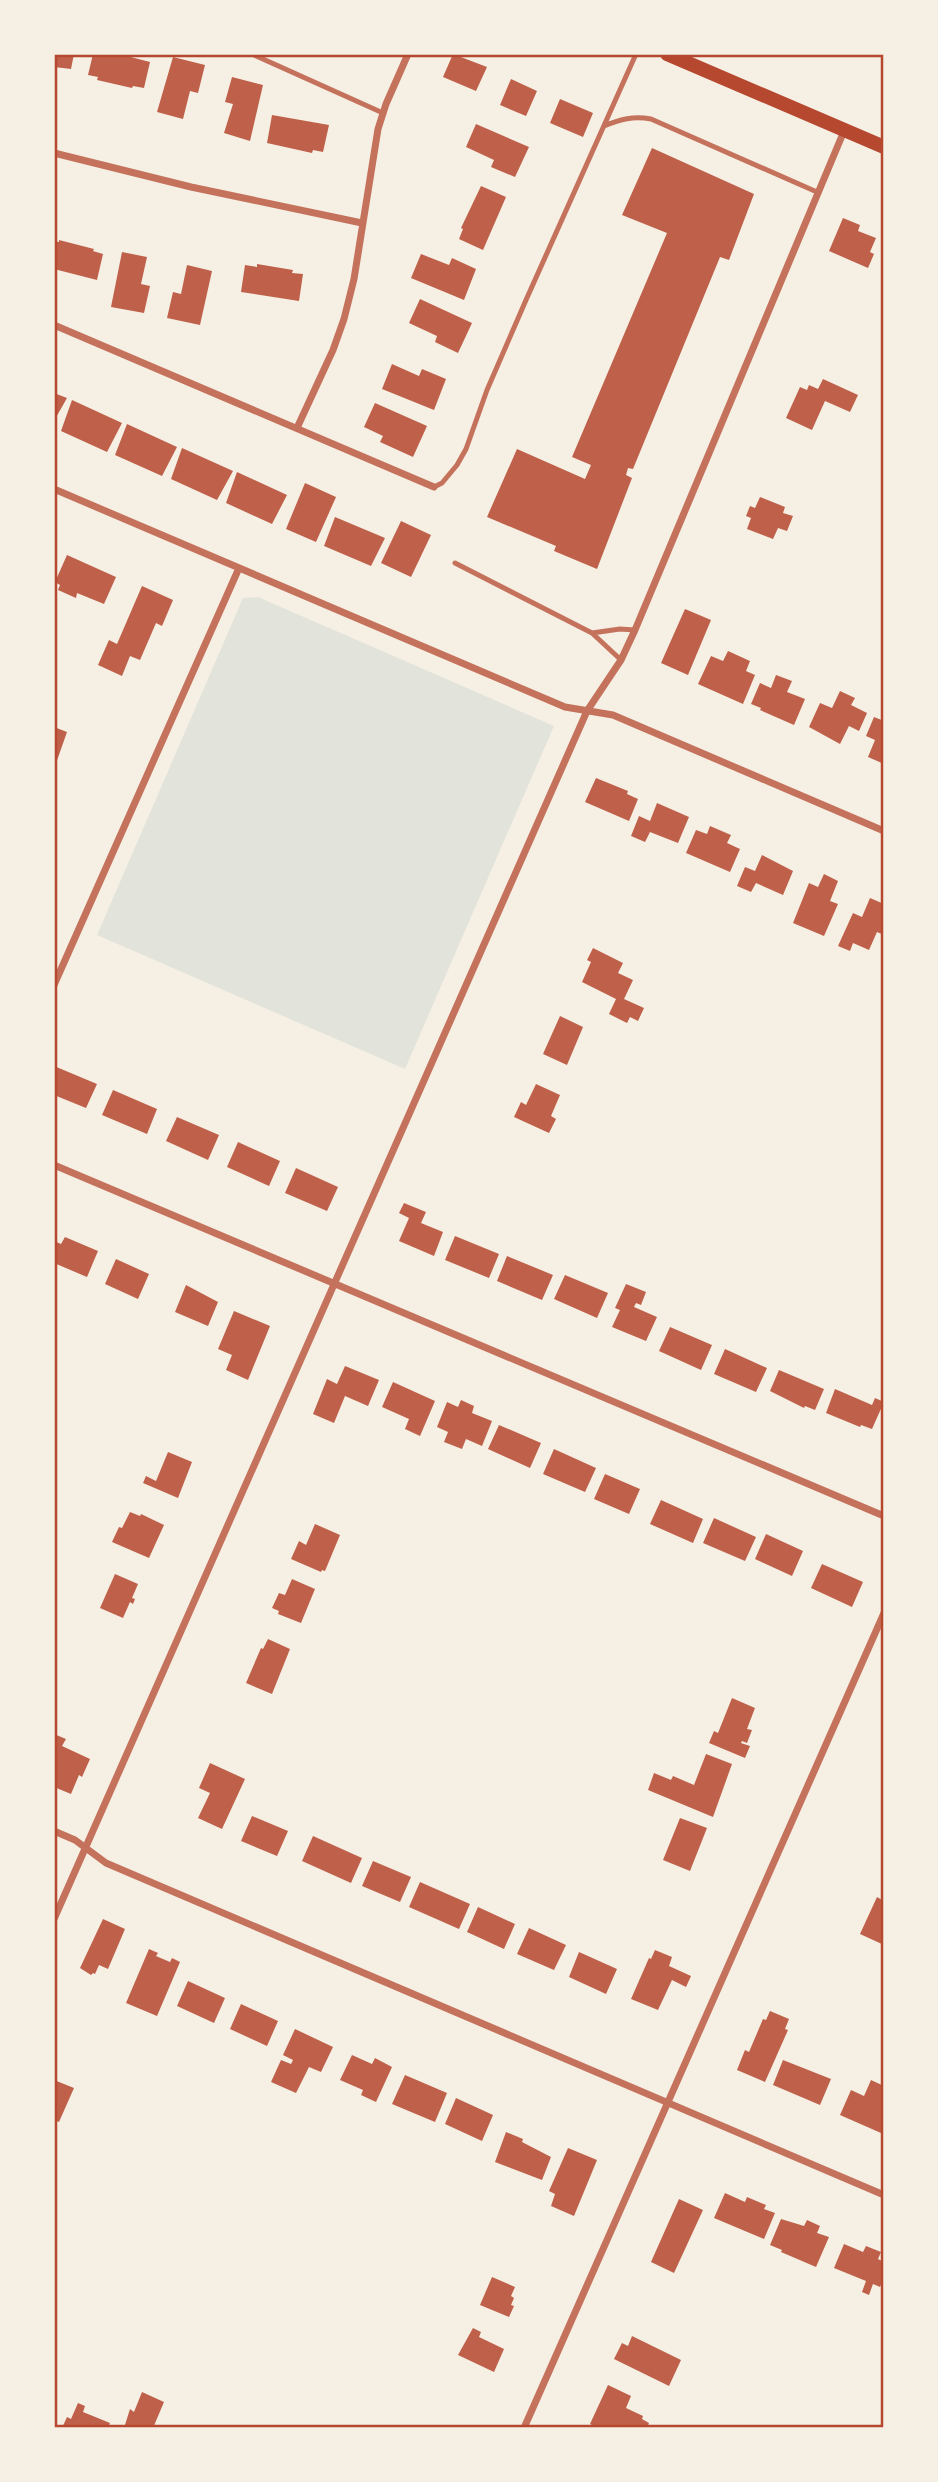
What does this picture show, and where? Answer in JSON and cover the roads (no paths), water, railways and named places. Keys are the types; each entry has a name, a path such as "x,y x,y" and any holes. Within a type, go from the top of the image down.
{"main road":[{"path":"667,54 884,147"}],"street":[{"path":"297,428 333,350 344,319 354,279 378,130 408,54"},
{"path":"54,1919 587,710 621,660 635,630 844,130"},
{"path":"54,153 191,187 362,223"},
{"path":"54,325 434,487"},
{"path":"54,489 565,707 613,715 884,831"},
{"path":"54,985 239,568"},
{"path":"54,1165 884,1516"},
{"path":"524,2428 884,1613"},
{"path":"54,1831 75,1840 106,1863 884,2194"}],"lane":[{"path":"252,54 383,113"},
{"path":"434,487 442,483 466,449 487,390 636,54"},
{"path":"604,126 635,116 651,119 817,192"},
{"path":"455,563 592,633 621,660"},
{"path":"592,633 635,630"}]}
